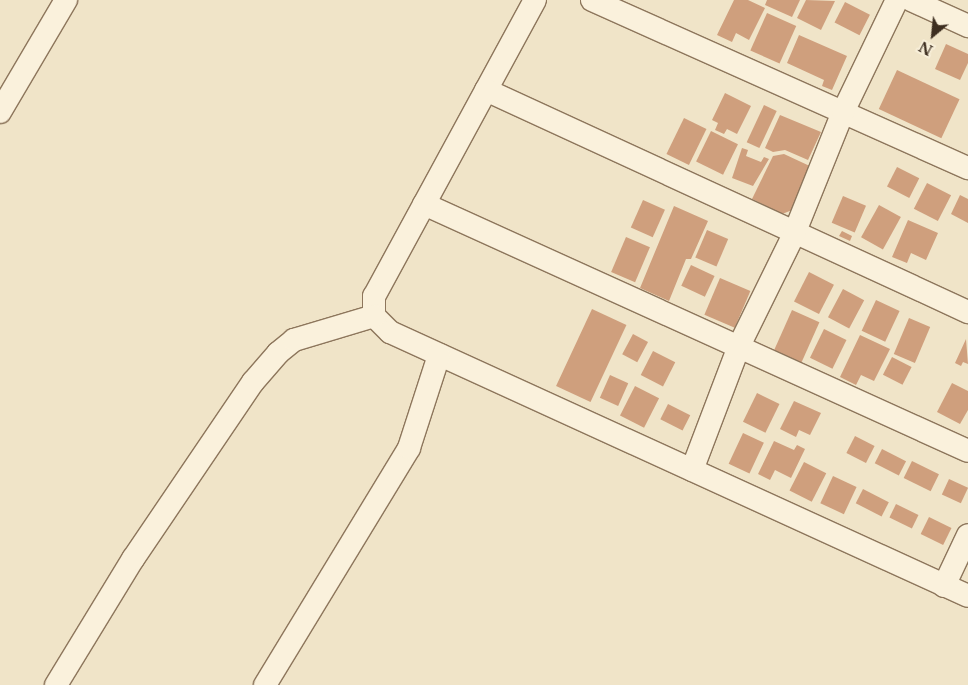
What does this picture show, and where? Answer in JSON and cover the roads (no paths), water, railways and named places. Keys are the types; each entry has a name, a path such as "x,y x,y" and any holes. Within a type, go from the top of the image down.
{"street":[{"path":"0,112 66,0"},
{"path":"535,0 374,296 374,316 390,332 968,596"},
{"path":"592,0 968,168"},
{"path":"692,470 739,346 794,234 843,112 897,0"},
{"path":"911,0 968,26"},
{"path":"486,90 794,234 968,312"},
{"path":"424,204 968,451"},
{"path":"56,685 133,559 254,382 278,354 294,340 374,316"},
{"path":"264,685 409,448 439,355"},
{"path":"944,586 968,535"}]}
